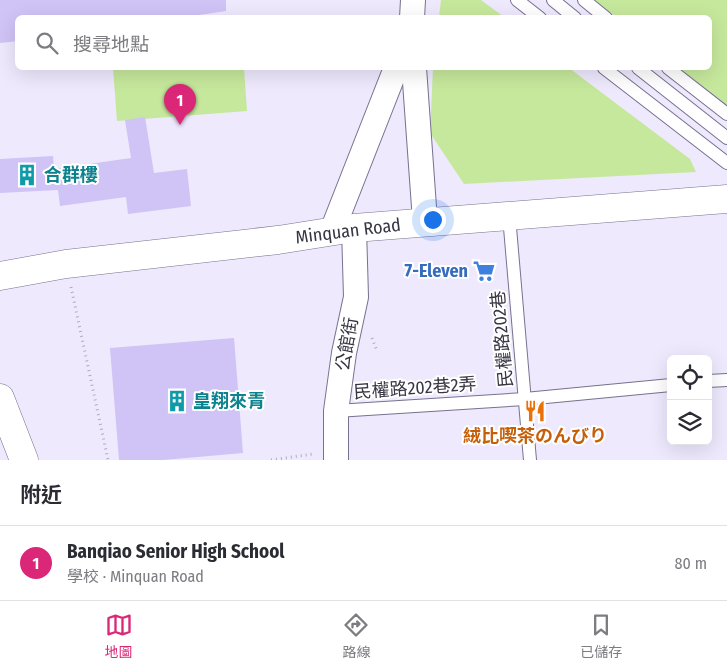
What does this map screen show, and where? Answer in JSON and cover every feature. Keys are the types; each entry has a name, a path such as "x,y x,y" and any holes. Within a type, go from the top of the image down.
{"main road":[{"name":"Minquan Road","path":"0,276 66,264 278,240 343,229 425,221 727,199"},
{"path":"0,398 24,460"}],"street":[{"path":"412,15 413,0"},
{"path":"343,229 395,70"},
{"path":"414,70 425,221"},
{"name":"公館街","path":"335,455 336,411 344,353 356,297 343,229"}],"lane":[{"path":"517,0 536,15"},
{"path":"553,0 571,15"},
{"path":"584,0 602,15"},
{"path":"607,70 727,163"},
{"path":"641,70 727,138"},
{"path":"671,70 727,114"},
{"name":"民權路202巷","path":"509,216 530,460"},
{"path":"712,382 727,380"},
{"name":"民權路202巷2弄","path":"336,411 525,399 667,385"}],"path":[{"path":"66,264 108,460"},
{"path":"271,460 335,455"}],"green space":[{"path":"441,0 481,0 501,15 439,15"},
{"path":"594,0 727,0 727,105 682,70 712,70 712,15 613,15"},
{"path":"113,70 244,70 247,111 117,121"},
{"path":"433,70 572,70 690,159 696,172 464,184 430,133"}],"building":[{"path":"0,0 226,0 226,11 199,15 15,15 15,41 0,43"},
{"path":"145,117 154,173 187,169 191,206 128,214 126,197 60,206 58,190 0,193 0,159 53,156 54,169 131,158 125,120"},
{"name":"皇翔來青","path":"234,338 243,453 163,460 119,460 110,348"}],"place":[{"name":"Banqiao Senior High School","path":"180,125"},
{"name":"合群樓","path":"27,175"},
{"name":"7-Eleven","path":"484,271"},
{"name":"皇翔來青","path":"177,401"},
{"name":"絨比喫茶のんびり","path":"535,411"}]}
